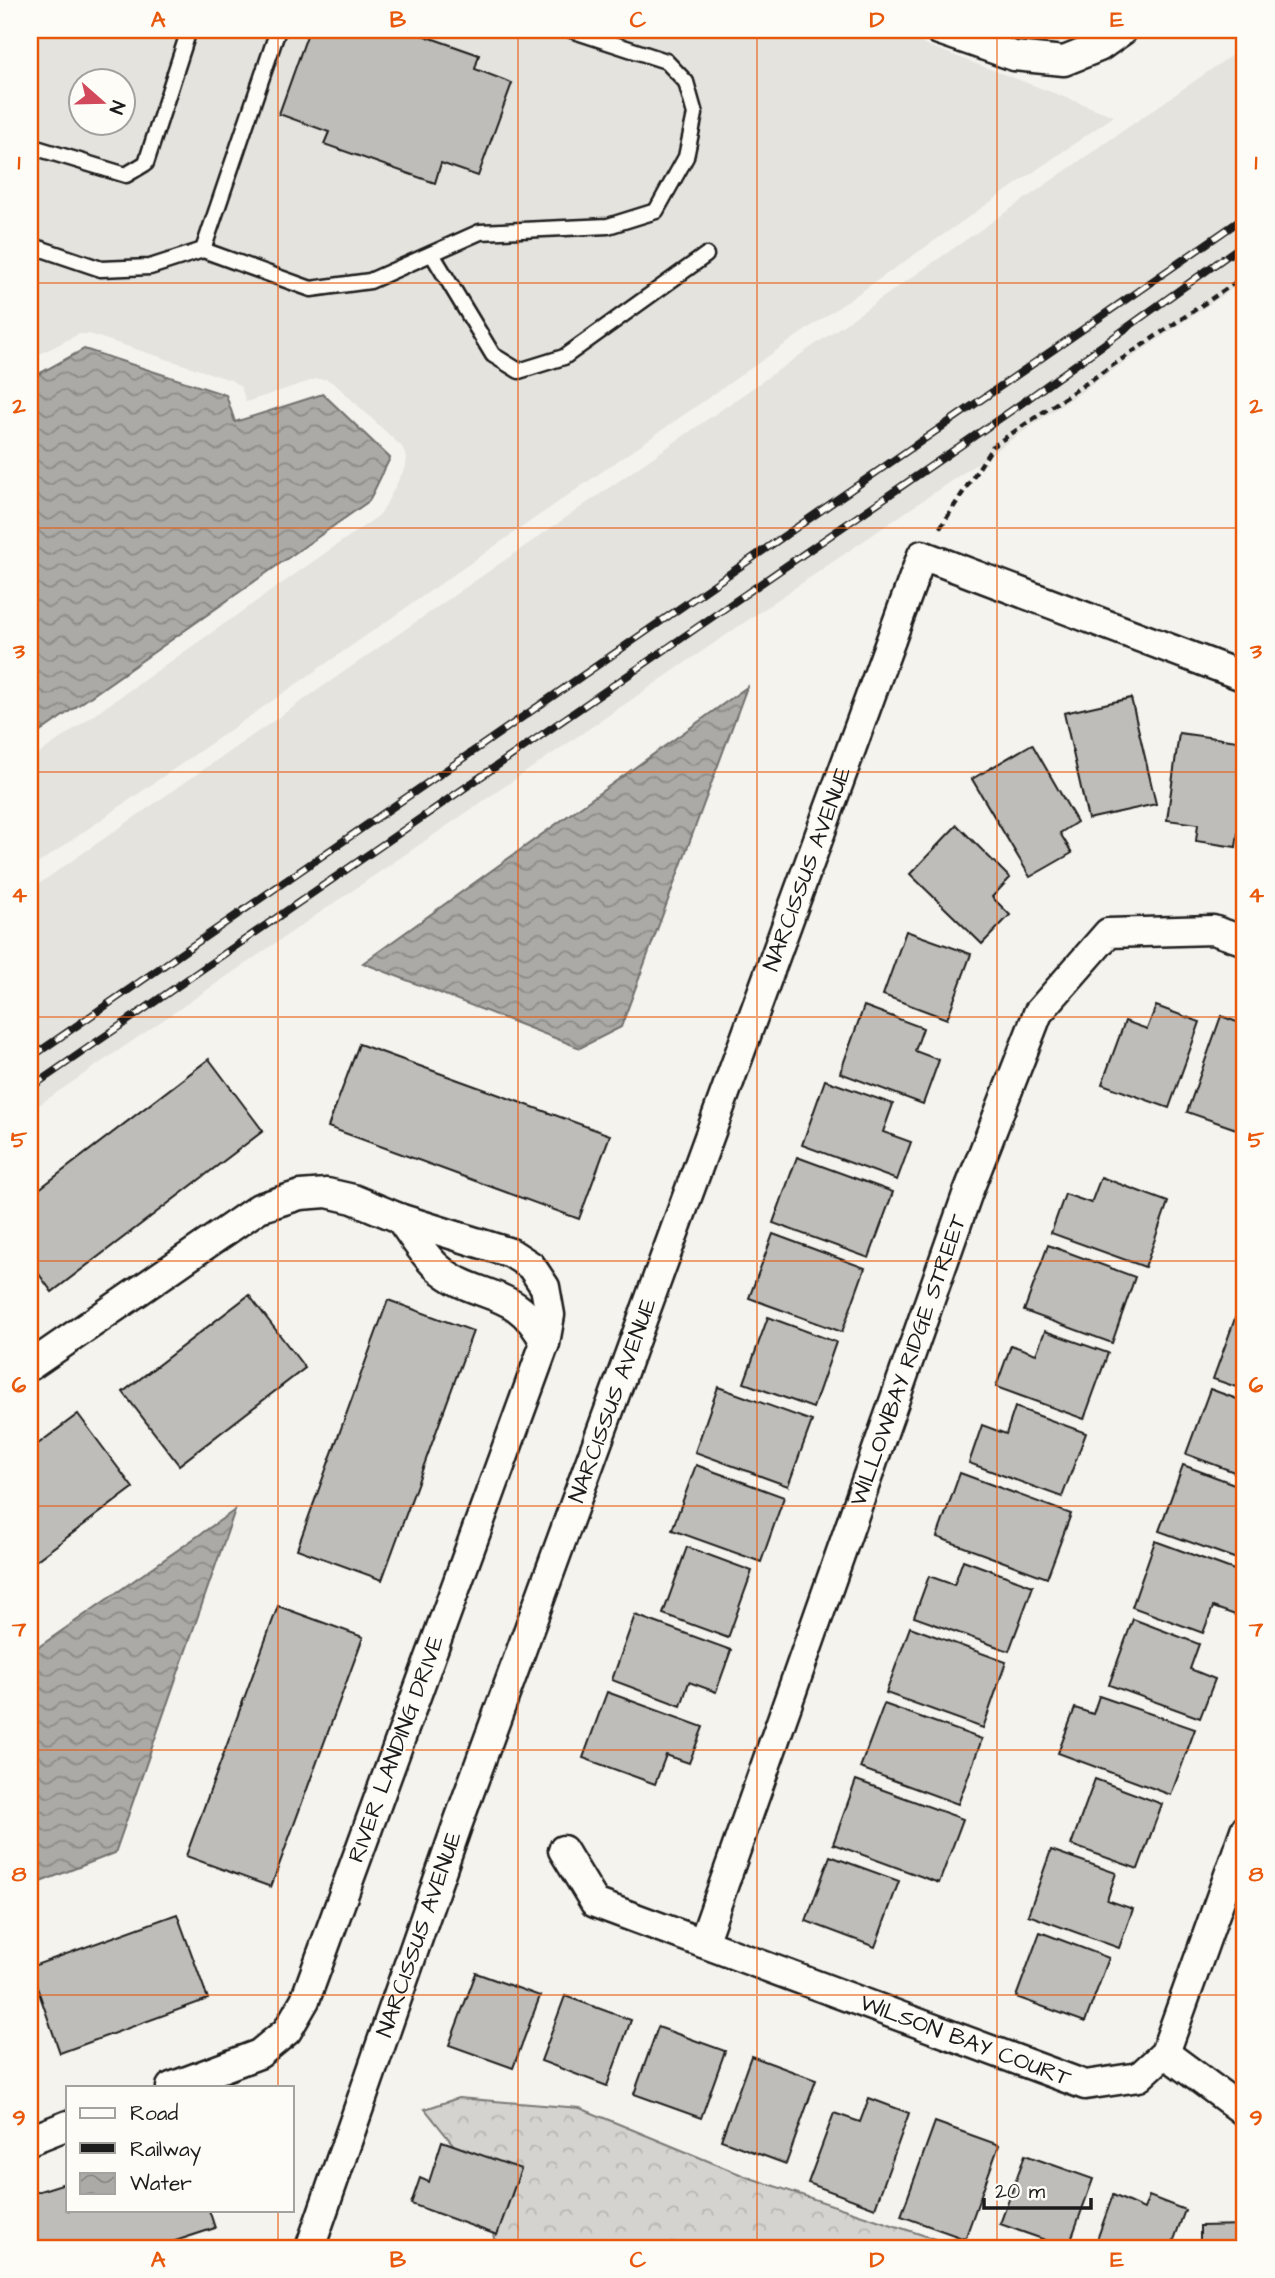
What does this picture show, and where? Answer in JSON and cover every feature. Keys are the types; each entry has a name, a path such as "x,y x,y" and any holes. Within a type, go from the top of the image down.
{"street":[{"path":"939,30 1014,56 1064,61 1102,38 1123,30"},
{"path":"922,555 1245,677"},
{"name":"NARCISSUS AVENUE","path":"310,2248 458,1823 922,555"},
{"name":"WILLOWBAY RIDGE STREET","path":"703,1943 968,1192 1038,1013 1108,933 1213,930 1245,941"},
{"name":"RIVER LANDING DRIVE","path":"30,1366 259,1208 300,1195 327,1193 353,1199 399,1218 511,1253 531,1266 545,1287 550,1315 545,1343 305,2000 287,2031 259,2054 175,2086"},
{"path":"399,1218 435,1266 459,1282 505,1299 516,1306 537,1326 545,1343"},
{"name":"WILSON BAY COURT","path":"563,1850 595,1903 1085,2085 1139,2077 1165,2053 1245,1830"},
{"path":"1165,2053 1242,2110"},
{"path":"30,2140 66,2127"}],"lane":[{"path":"30,146 126,175 146,163 189,30"},
{"path":"203,250 278,30"},
{"path":"30,245 101,269 150,267 203,250 311,289 370,281 480,232 608,226 656,211 686,157 695,114 686,82 666,61 571,30"},
{"path":"432,254 493,355 519,371 564,357 706,255"}],"path":[{"path":"922,555 993,446 1245,276"}],"shaded area":[{"path":"30,30 887,30 1114,116 30,869 30,760 381,514 406,466 407,457 402,447 335,384 326,379 316,379 246,402 241,387 231,380 89,334 79,334 30,359"},
{"path":"1245,46 1245,280 30,1111 30,890"}],"green space":[{"path":"458,2098 580,2108 747,2177 962,2248 496,2248 489,2214 460,2153 425,2109"}],"water":[{"path":"84,349 226,395 235,422 323,394 390,458 369,501 30,739 30,392 35,376"},
{"path":"747,687 621,1027 580,1048 363,963"},
{"path":"235,1510 115,1853 30,1886 30,1653"}],"building":[{"path":"309,30 408,30 479,55 475,69 512,83 478,176 441,163 435,183 324,144 329,132 279,114"},
{"path":"1131,698 1156,804 1088,819 1064,713"},
{"path":"1179,733 1245,742 1245,784 1236,847 1196,841 1198,824 1167,820"},
{"path":"1032,744 1077,822 1060,833 1072,853 1030,877 972,779"},
{"path":"957,825 1010,878 992,897 1010,915 982,944 910,874"},
{"path":"906,931 971,954 947,1019 883,995"},
{"path":"864,1006 923,1028 915,1051 939,1060 923,1104 840,1073"},
{"path":"1156,1006 1200,1022 1169,1108 1102,1084 1125,1021 1147,1029"},
{"path":"1221,1016 1245,1025 1245,1132 1187,1112"},
{"path":"359,1044 610,1135 579,1219 328,1127"},
{"path":"209,1059 263,1131 52,1292 30,1262 30,1196"},
{"path":"825,1080 893,1104 883,1132 911,1142 897,1180 802,1145"},
{"path":"797,1157 893,1192 869,1258 773,1223"},
{"path":"1101,1177 1168,1202 1145,1267 1051,1233 1065,1194 1091,1203"},
{"path":"773,1234 865,1268 842,1332 749,1298"},
{"path":"1048,1245 1135,1277 1112,1343 1024,1311"},
{"path":"249,1295 305,1368 179,1465 123,1392"},
{"path":"388,1300 473,1331 382,1580 297,1549"},
{"path":"1237,1313 1245,1315 1245,1390 1213,1379"},
{"path":"768,1317 836,1342 813,1408 744,1383"},
{"path":"1045,1331 1108,1353 1084,1419 996,1387 1011,1345 1036,1354"},
{"path":"718,1387 812,1421 788,1486 695,1452"},
{"path":"1210,1389 1245,1402 1245,1476 1186,1454"},
{"path":"1015,1407 1086,1433 1062,1497 969,1463 982,1425 1006,1434"},
{"path":"78,1414 133,1488 30,1565 30,1450"},
{"path":"696,1465 784,1497 761,1562 672,1530"},
{"path":"1183,1465 1245,1488 1245,1502 1240,1517 1245,1519 1245,1562 1159,1531"},
{"path":"960,1473 1071,1514 1047,1578 937,1537"},
{"path":"1155,1541 1245,1574 1245,1595 1238,1616 1213,1607 1203,1633 1132,1607"},
{"path":"687,1547 752,1571 728,1638 663,1614"},
{"path":"963,1560 1033,1586 1009,1651 914,1617 929,1576 954,1585"},
{"path":"278,1606 363,1637 271,1887 186,1856"},
{"path":"635,1615 731,1650 716,1692 689,1682 681,1706 612,1680"},
{"path":"1133,1619 1199,1644 1190,1669 1215,1679 1200,1718 1109,1685"},
{"path":"910,1627 1006,1662 983,1728 886,1693"},
{"path":"607,1692 703,1727 689,1763 666,1755 655,1784 583,1758"},
{"path":"1099,1696 1195,1729 1171,1795 1058,1753 1075,1708 1093,1714"},
{"path":"884,1704 982,1739 958,1804 860,1768"},
{"path":"1095,1779 1162,1804 1138,1869 1071,1845"},
{"path":"856,1780 963,1819 939,1883 833,1844"},
{"path":"1051,1850 1116,1873 1107,1900 1133,1909 1119,1948 1028,1915"},
{"path":"830,1856 899,1881 875,1947 806,1921"},
{"path":"177,1914 208,1999 60,2053 30,1967"},
{"path":"1040,1932 1109,1958 1085,2022 1016,1997"},
{"path":"476,1973 540,1996 513,2068 449,2045"},
{"path":"565,1996 631,2020 607,2086 541,2061"},
{"path":"658,2027 725,2051 701,2118 634,2094"},
{"path":"751,2056 816,2080 786,2164 721,2140"},
{"path":"869,2098 909,2113 875,2208 808,2183 834,2113 860,2122"},
{"path":"935,2122 999,2145 965,2239 901,2216"},
{"path":"442,2141 521,2169 497,2235 411,2204 420,2178 429,2182"},
{"path":"1025,2155 1093,2179 1068,2248 1000,2224"},
{"path":"66,2183 66,2212 210,2212 215,2228 154,2248 30,2248 30,2194"},
{"path":"1113,2195 1144,2209 1149,2196 1185,2210 1171,2248 1094,2248"},
{"path":"1245,2225 1245,2248 1200,2248 1200,2226"}],"railway":[{"path":"30,1058 1245,217"},
{"path":"30,1088 1015,408 1245,243"}]}
